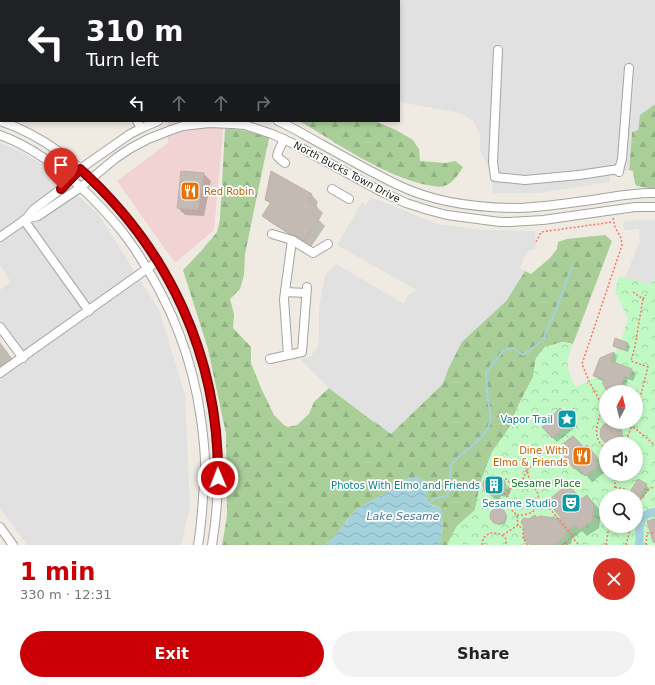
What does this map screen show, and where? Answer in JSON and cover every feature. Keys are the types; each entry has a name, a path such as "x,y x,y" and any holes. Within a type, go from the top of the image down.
{"street":[{"path":"498,50 493,162 495,177 525,180 619,170 622,159 629,68"},
{"path":"3,122 24,130 39,138 91,178 126,216 143,239 166,275 182,306 201,355 213,407 218,466 218,488 212,545"},
{"path":"0,237 25,220 33,210 61,189 80,169 130,134 139,125 153,122"},
{"name":"North Bucks Town Drive","path":"280,122 295,128 399,186 446,201 476,206 520,208 618,195 655,193"},
{"name":"North Bucks Town Drive","path":"25,220 38,216 80,187 116,158 148,139 183,126 209,123 258,125 382,192 406,203 447,215 509,222 543,220 635,207 655,207"},
{"path":"0,134 34,150 48,160 71,178 116,224 147,269 168,307 188,358 199,404 205,463 201,530 198,545"},
{"path":"284,139 277,156 285,163"},
{"path":"332,189 349,199"},
{"path":"25,220 89,311"},
{"path":"272,234 292,240 313,253 328,244"},
{"path":"288,355 284,299 292,240"},
{"path":"0,374 158,262"},
{"path":"270,359 302,352 306,290 285,292"},
{"path":"0,327 23,358"},
{"path":"0,527 13,545"}],"path":[{"path":"599,400 582,364 622,244 621,238 615,227 611,210"},
{"path":"536,242 541,232 614,222"},
{"path":"633,292 642,299"},
{"path":"643,386 648,367 631,361 635,346 642,299 646,295"},
{"path":"599,418 596,430 599,441"},
{"path":"636,429 655,446"},
{"path":"517,515 527,514 538,505 537,490 532,485 527,470 522,462"},
{"path":"520,483 527,470 533,465"},
{"path":"498,478 506,479 513,486"},
{"path":"616,481 615,488 624,489"},
{"path":"528,545 523,539 523,529 518,525 517,515 508,506 508,494 513,486 520,483 532,485"},
{"path":"643,496 650,488 655,487"},
{"path":"496,493 508,494"},
{"path":"538,502 550,508 580,545"},
{"path":"503,535 518,525"},
{"path":"482,545 483,538 490,532 503,535 506,539 506,545"},
{"path":"606,545 608,533"},
{"path":"626,545 629,533"},
{"path":"646,545 647,533 655,533"},
{"path":"562,545 572,537"}],"shaded area":[{"path":"400,0 655,0 655,104 640,115 638,130 632,132 629,170 609,174 610,182 538,193 493,193 489,167 480,151 480,134 473,121 461,113 400,102"},
{"path":"168,122 224,122 214,230 175,263 117,181 168,143"},
{"path":"0,143 19,151 46,166 98,214 159,310 185,395 190,507 181,545 27,545 0,508 0,378 21,361 0,328 0,290 11,282 0,265"},
{"path":"371,197 437,224 484,230 535,231 536,249 528,251 519,268 525,271 506,301 462,342 448,369 443,384 391,434 329,388 300,359 311,356 318,346 319,308 325,275 336,264 404,304 408,295 416,290 337,245 362,202 366,205"},
{"path":"655,220 655,275 652,285 625,278 640,243 639,229 624,230 623,222"}],"green space":[{"path":"655,104 655,189 637,186 635,184 633,171 629,170 632,131 638,130 639,115"},
{"path":"301,122 377,122 396,130 413,140 419,149 420,161 445,163 455,161 463,167 453,181 447,185 436,187 405,179 374,165"},
{"path":"225,129 248,131 269,138 245,254 244,275 240,289 230,299 234,314 233,328 251,347 251,363 261,388 274,415 288,427 297,425 309,414 314,402 329,388 374,422 442,384 461,342 506,301 525,271 531,274 550,258 557,249 558,242 567,239 605,235 612,241 573,344 563,342 545,347 536,358 533,377 509,428 492,452 481,481 475,510 457,526 447,545 439,545 442,531 441,512 440,507 428,502 426,496 427,482 409,478 357,509 334,538 325,545 222,545 227,516 226,434 208,349 183,270 217,232 220,219"},
{"name":"Sesame Place","path":"655,275 655,545 447,545 457,526 475,510 481,481 492,452 509,428 533,377 536,358 545,347 563,342 573,344 569,356 568,366 570,375 576,387 597,377 596,368 600,358 609,354 613,355 616,351 628,319 615,291 619,277 633,279 651,285"}],"water":[{"name":"Lake Sesame","path":"417,476 429,485 426,495 428,501 434,506 440,507 442,517 442,535 439,545 325,545 334,538 357,509 409,478"}],"building":[{"name":"Red Robin","path":"181,171 204,173 198,210 177,208"},
{"path":"271,171 312,194 309,202 317,206 312,213 319,218 304,241 262,216 271,202 265,200"},
{"path":"615,338 628,343 625,350 613,346"},
{"path":"614,352 611,361 632,369 629,378 624,376 621,385 604,385 605,379 593,376 600,358"},
{"path":"560,408 573,420 552,438 542,427 554,418 552,416"},
{"path":"601,429 621,429 621,437 601,437"},
{"name":"Dine With Elmo & Friends","path":"573,436 584,447 587,445 597,457 595,459 599,465 585,476 578,467 574,469 559,449 561,447 560,446"},
{"name":"Photos With Elmo and Friends","path":"493,475 504,480 506,488 502,493 496,492 496,494 492,495 485,492 483,482 486,478"},
{"path":"637,481 642,481 647,484 643,490 643,489 632,489"},
{"path":"568,484 581,499 587,495 594,505 592,521 579,530 575,525 566,532 565,538 554,545 530,545 524,539 524,526 521,523 522,520 524,518 529,519 535,515 537,518 540,516 562,519 552,507 551,498"},
{"path":"498,508 504,510 506,516 504,522 498,524 492,522 490,516 492,510"},
{"path":"655,519 655,542 653,542 647,521"}],"waterway":[{"path":"429,503 436,498 447,496 450,485 451,465 457,458 475,444 488,429 491,417 487,393 486,372 503,351 513,348 523,355 544,339 572,266"},
{"path":"639,545 641,522 646,515 655,512"}],"place":[{"name":"Red Robin","path":"190,191"},
{"name":"Vapor Trail","path":"567,419"},
{"name":"Dine With Elmo & Friends","path":"582,456"},
{"name":"Photos With Elmo and Friends","path":"494,485"},
{"name":"Sesame Studio","path":"571,503"}],"route":[{"path":"61,189 80,169 91,178 126,216 151,250 166,275 182,306 203,362 213,407 218,478"}]}
